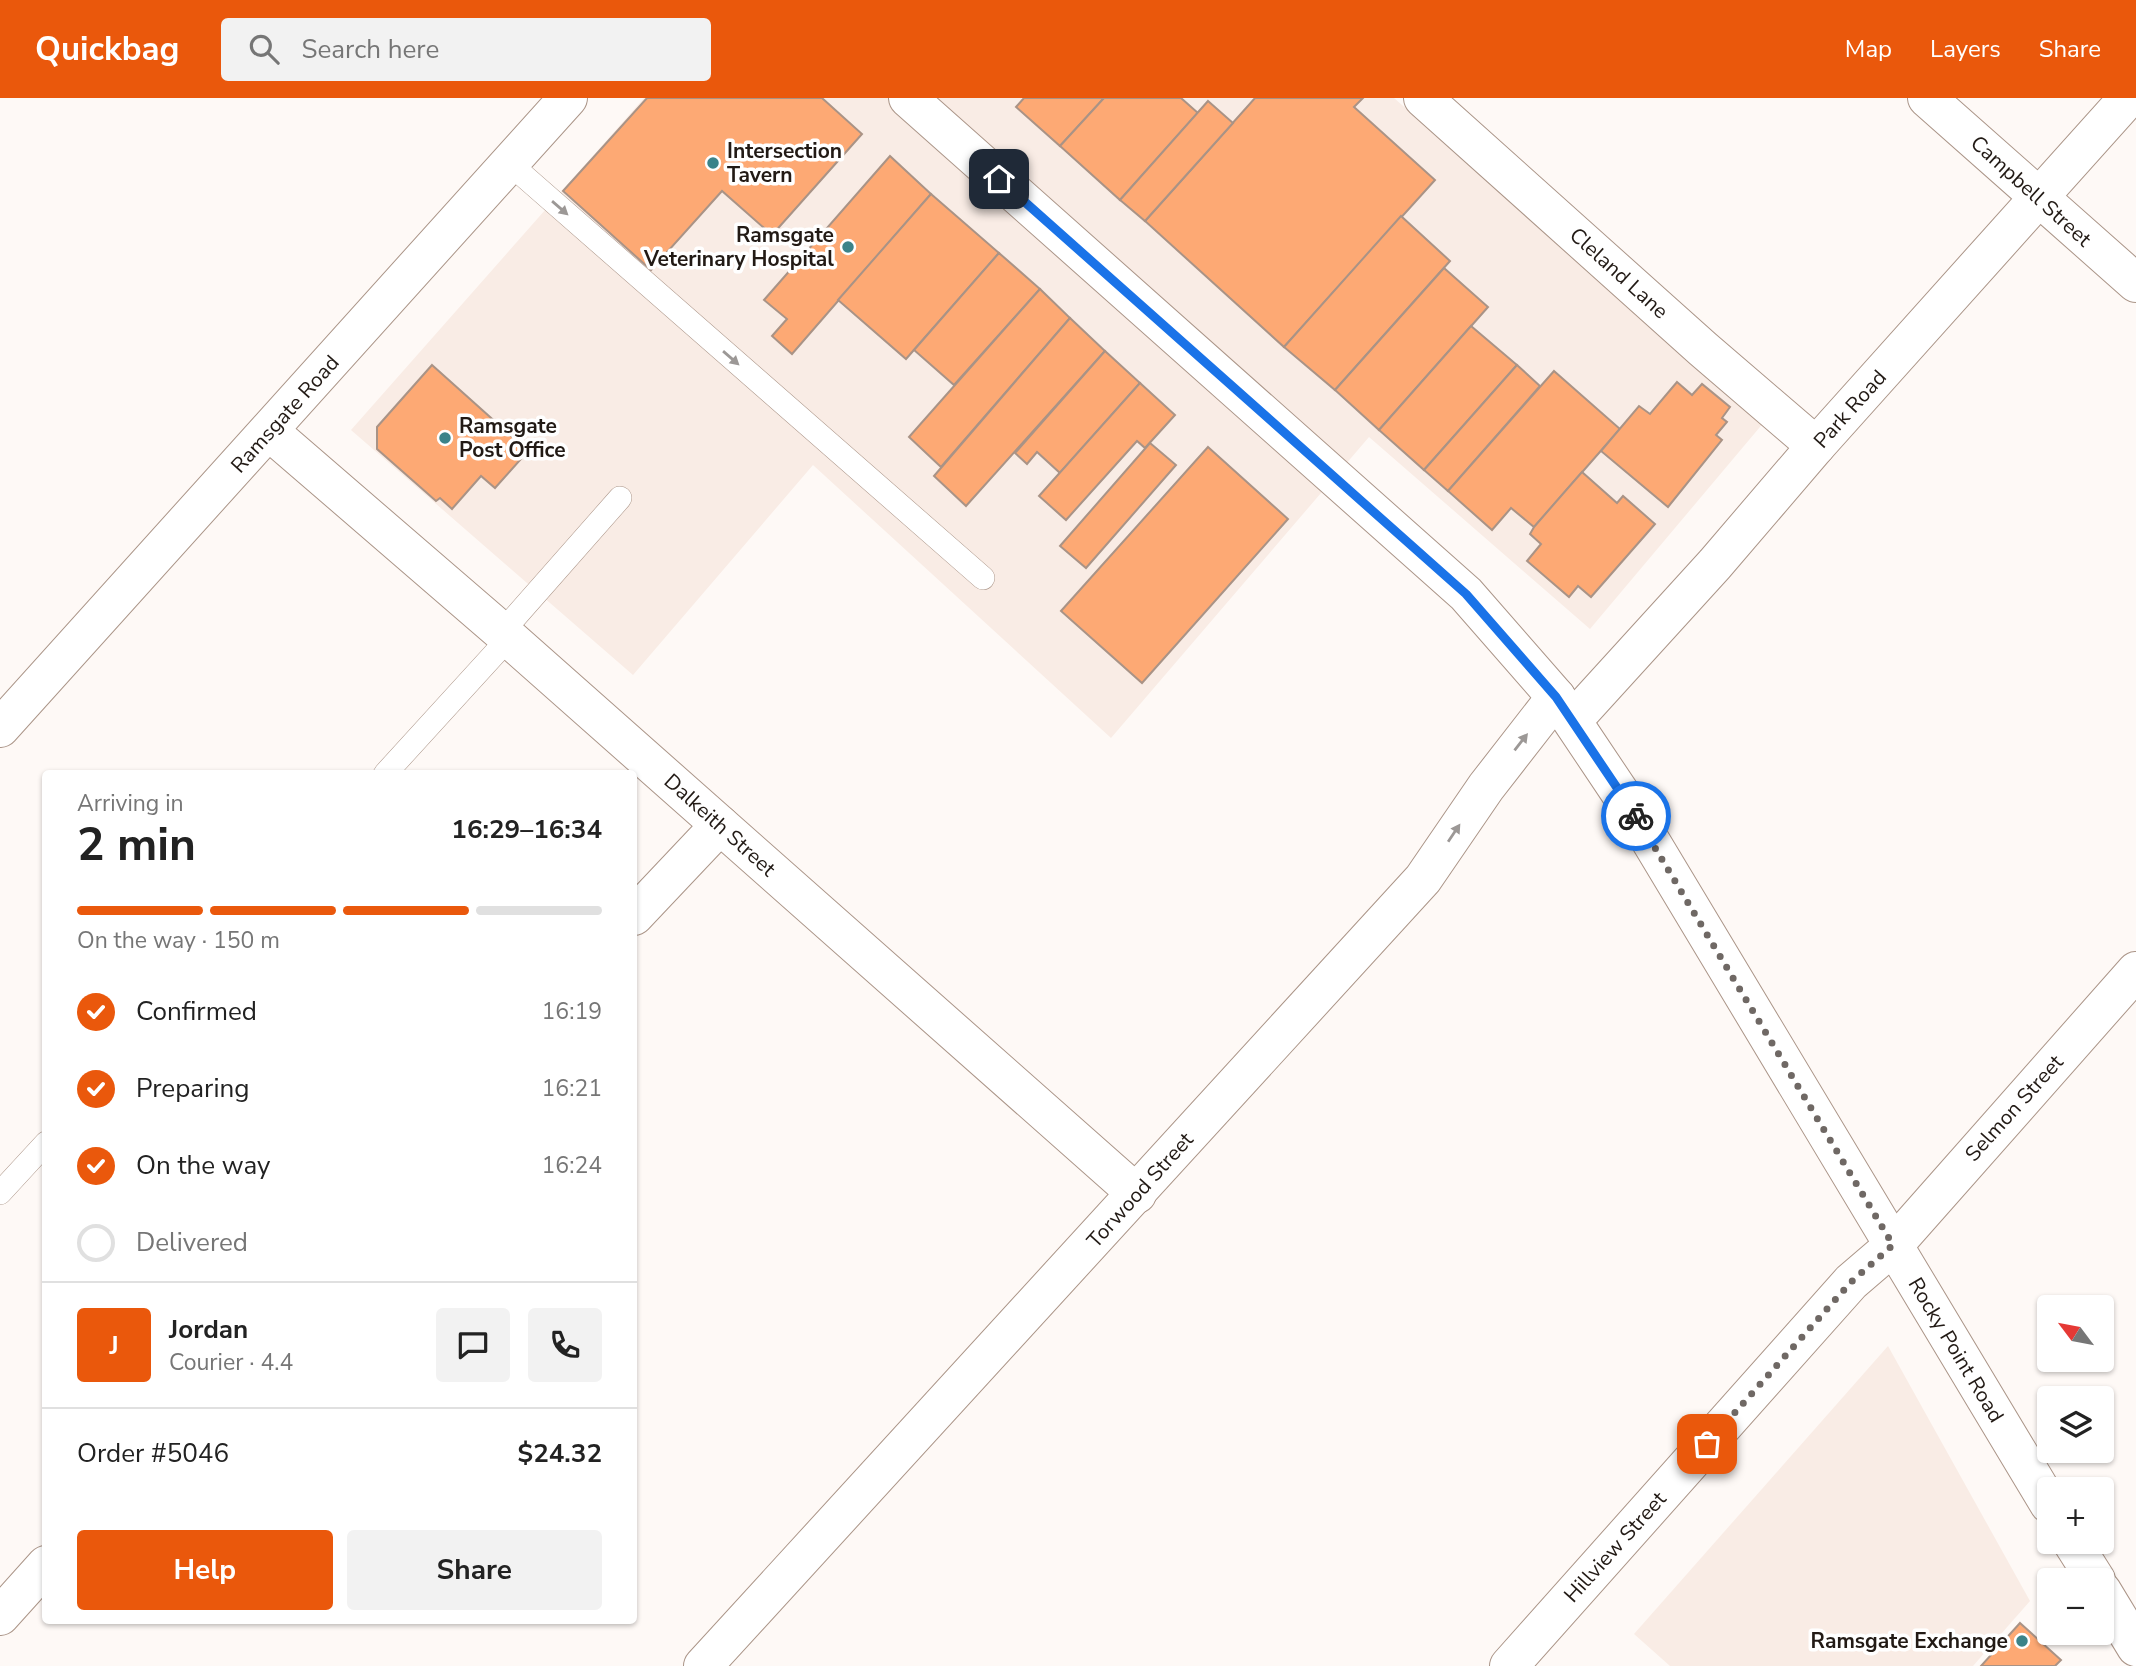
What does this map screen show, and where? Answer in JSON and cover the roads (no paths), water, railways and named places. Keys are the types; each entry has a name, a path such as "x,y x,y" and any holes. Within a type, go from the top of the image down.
{"street":[{"name":"Ramsgate Road","path":"0,728 568,98"},
{"name":"Rocky Point Road","path":"908,98 1466,594 1564,708 1635,815 2037,1484"},
{"name":"Cleland Lane","path":"1423,98 1703,349 1816,446"},
{"name":"Campbell Street","path":"1927,98 2136,283"},
{"name":"Park Road","path":"1564,708 1715,564 1816,446 2128,98"},
{"name":"Dalkeith Street","path":"269,431 506,635 1137,1194"},
{"name":"Torwood Street","path":"712,1663 1423,879 1486,787 1564,708"},
{"path":"637,913 720,825"},
{"name":"Selmon Street","path":"1893,1245 2136,971"},
{"name":"Hillview Street","path":"1509,1666 1851,1282 1893,1245"},
{"path":"0,1616 42,1569"},
{"path":"2114,1611 2136,1647"}],"lane":[{"path":"509,163 983,578"},
{"path":"388,770 620,498"},
{"path":"0,1193 42,1147"}],"place":[{"name":"Intersection Tavern","path":"713,163"},
{"name":"Ramsgate Veterinary Hospital","path":"848,247"},
{"name":"Ramsgate Post Office","path":"445,438"},
{"name":"Ramsgate Exchange","path":"2022,1641"}]}
